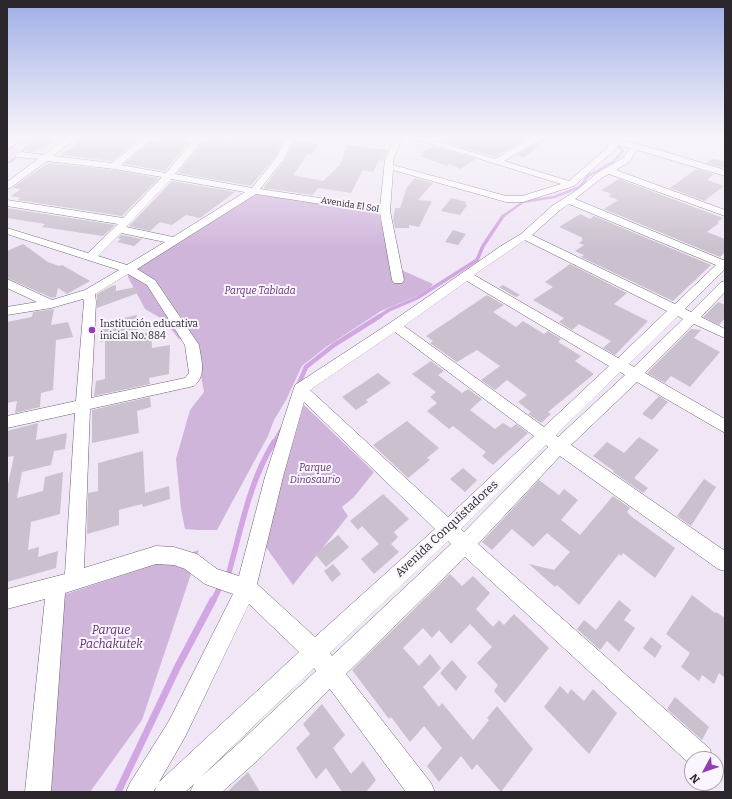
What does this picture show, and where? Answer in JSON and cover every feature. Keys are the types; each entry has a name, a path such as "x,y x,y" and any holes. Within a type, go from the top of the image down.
{"street":[{"path":"7,186 22,174"},
{"name":"Avenida El Sol","path":"166,174 254,191 385,211"},
{"path":"7,310 51,304 89,293 254,191 268,174"},
{"path":"389,174 385,211 398,280"},
{"path":"419,174 506,199 523,199 571,184 582,174"},
{"path":"538,174 571,184"},
{"path":"140,792 177,729 246,588 274,477 300,388 395,326 505,248 525,236 541,221 602,174"},
{"path":"618,174 725,213"},
{"path":"90,257 123,226 170,175"},
{"path":"568,200 725,264"},
{"path":"7,204 123,226 175,241"},
{"path":"7,231 128,269 151,283 192,346 196,373 194,378 189,382 7,422"},
{"path":"525,236 725,334"},
{"name":"Avenida Conquistadores","path":"167,792 448,529 552,440 635,375 725,264"},
{"path":"467,276 725,427"},
{"path":"7,283 51,304"},
{"name":"Avenida Conquistadores","path":"203,792 249,750 464,544 618,365 684,313 725,285"},
{"path":"38,792 65,583 83,406 90,302 89,293"},
{"path":"395,326 552,440 725,562"},
{"path":"300,388 464,544 693,751"},
{"path":"7,599 156,555 174,556 190,561 212,577 246,588 315,652 422,792"}],"green space":[{"name":"Parque Tablada","path":"255,193 379,213 390,265 433,284 430,288 417,296 381,311 326,347 302,366 286,400 274,420 268,436 217,530 185,529 181,509 176,459 190,410 204,392 196,349 178,338 164,320 145,309 128,277 127,268"},
{"name":"Parque Dinosaurio","path":"303,404 374,472 354,497 342,507 348,516 293,585 260,539"},
{"name":"Parque Pachakutek","path":"199,550 142,720 90,792 37,792 60,596"}],"building":[{"path":"32,174 138,174 159,178 122,216 17,200 20,198 11,196 21,189 12,188"},
{"path":"185,174 261,174 251,186"},
{"path":"274,174 294,174 323,181 330,174 361,174 351,193 318,188 313,195 263,188"},
{"path":"689,174 714,174 707,180 724,186 704,201 670,188"},
{"path":"415,178 433,183 418,200 432,201 419,227 409,225 409,228 395,228 393,220 395,208 400,208 407,187"},
{"path":"619,179 723,218 707,232 725,239 725,252 720,257 604,209 618,200 608,196 612,194 601,190"},
{"path":"172,181 235,192 200,218 186,215 172,225 160,222 150,231 129,226"},
{"path":"451,198 466,202 465,204 467,205 460,215 441,211"},
{"path":"7,208 115,225 103,236 42,227 45,224 7,218"},
{"path":"580,214 590,219 594,216 711,265 673,301 581,257 584,255 575,251 584,245 579,243 583,240 581,239 583,238 559,227"},
{"path":"453,230 466,234 458,245 445,242"},
{"path":"121,235 142,239 134,246 117,242 121,239 118,238"},
{"path":"23,244 48,262 59,266 62,265 90,281 67,294 58,288 56,297 52,298 7,278 7,251"},
{"path":"570,264 627,293 614,304 648,321 615,355 603,348 611,341 579,324 572,330 559,322 564,318 533,300 553,287 545,282"},
{"path":"116,285 116,291 136,287 138,293 97,308 97,294"},
{"path":"503,285 520,295 516,297 499,287"},
{"path":"487,295 504,305 493,312 516,327 523,321 544,334 548,331 561,339 558,342 581,356 575,361 594,374 548,412 551,414 541,423 528,414 531,412 518,402 527,395 507,380 495,390 481,380 500,366 477,350 457,362 430,343 433,341 426,336"},
{"path":"718,302 725,305 725,318 719,325 703,317"},
{"path":"54,309 51,325 68,322 73,337 56,340 53,390 41,393 40,407 15,413 17,401 7,403 7,322 32,317 33,312"},
{"path":"137,315 138,334 151,332 152,348 170,345 169,374 149,378 150,384 94,396 96,381 105,379 105,341 100,342 100,323"},
{"path":"691,329 701,330 694,338 720,352 690,387 671,376 665,383 647,373"},
{"path":"431,361 444,371 438,375 462,393 468,389 482,399 470,410 495,429 503,423 511,428 516,424 528,433 493,465 482,456 486,452 453,426 449,429 427,411 437,403 430,397 436,392 412,374"},
{"path":"378,373 391,383 366,400 368,402 356,410 342,397"},
{"path":"659,396 668,402 652,420 642,414"},
{"path":"150,397 151,407 137,411 139,433 92,443 92,410"},
{"path":"407,421 439,448 427,458 430,460 408,478 373,445"},
{"path":"38,423 36,440 67,433 65,449 54,451 51,465 22,472 17,498 43,491 45,477 63,472 60,514 31,522 28,550 39,547 38,557 58,551 56,568 7,582 7,489 14,456 7,457 7,431"},
{"path":"639,437 659,450 634,478 648,488 643,493 593,456 607,442 624,453"},
{"path":"143,451 145,493 169,486 170,499 143,507 142,504 119,510 119,525 87,534 88,493 98,491 98,463"},
{"path":"463,468 477,480 465,492 450,479"},
{"path":"704,479 716,487 691,526 677,516"},
{"path":"539,480 559,495 564,489 578,500 561,520 580,535 613,496 630,508 627,512 632,517 675,548 655,578 623,553 621,556 619,554 579,605 557,585 555,587 529,564 554,570 570,552 547,533 533,547 512,529 492,550 482,542"},
{"path":"383,494 409,519 394,532 398,537 391,544 399,552 374,574 361,559 379,544 362,526 358,530 350,521"},
{"path":"338,535 349,547 326,567 315,554"},
{"path":"333,564 341,574 332,582 324,571"},
{"path":"450,574 462,586 473,576 490,593 476,609 493,627 499,620 504,625 514,614 549,648 505,703 494,691 498,685 477,663 492,647 470,624 451,644 439,630 432,638 423,628 403,648 419,666 430,654 441,668 423,687 439,707 442,703 473,740 489,720 487,718 497,706 533,749 501,792 477,764 472,770 461,756 439,782 427,766 442,748 424,726 410,742 391,717 389,719 352,670"},
{"path":"692,595 715,613 716,612 725,618 725,678 719,673 714,684 702,675 699,681 681,667 690,653 666,634"},
{"path":"619,600 631,610 624,620 635,628 619,652 607,641 600,650 577,629 584,620 596,630"},
{"path":"651,637 662,646 655,658 643,648"},
{"path":"452,660 467,677 456,691 440,673"},
{"path":"560,686 568,694 571,689 584,701 593,689 617,713 589,754 544,707"},
{"path":"675,697 709,727 702,740 667,709"},
{"path":"322,704 345,735 333,748 351,774 363,761 376,780 366,792 342,792 326,768 316,779 296,748 310,734 303,724"},
{"path":"248,772 260,792 227,792"}],"waterway":[{"path":"503,217 523,202 554,197 580,187 591,174"},
{"path":"378,317 389,310 417,298 477,260 483,246 503,217"},
{"path":"297,388 306,367 334,345 380,316"},
{"path":"274,443 282,429"},
{"path":"228,576 246,507 258,473 274,442"},
{"path":"213,601 219,589"},
{"path":"118,792 178,666 213,600"}],"place":[{"name":"Institución educativa inicial No. 884","path":"92,330"}]}
